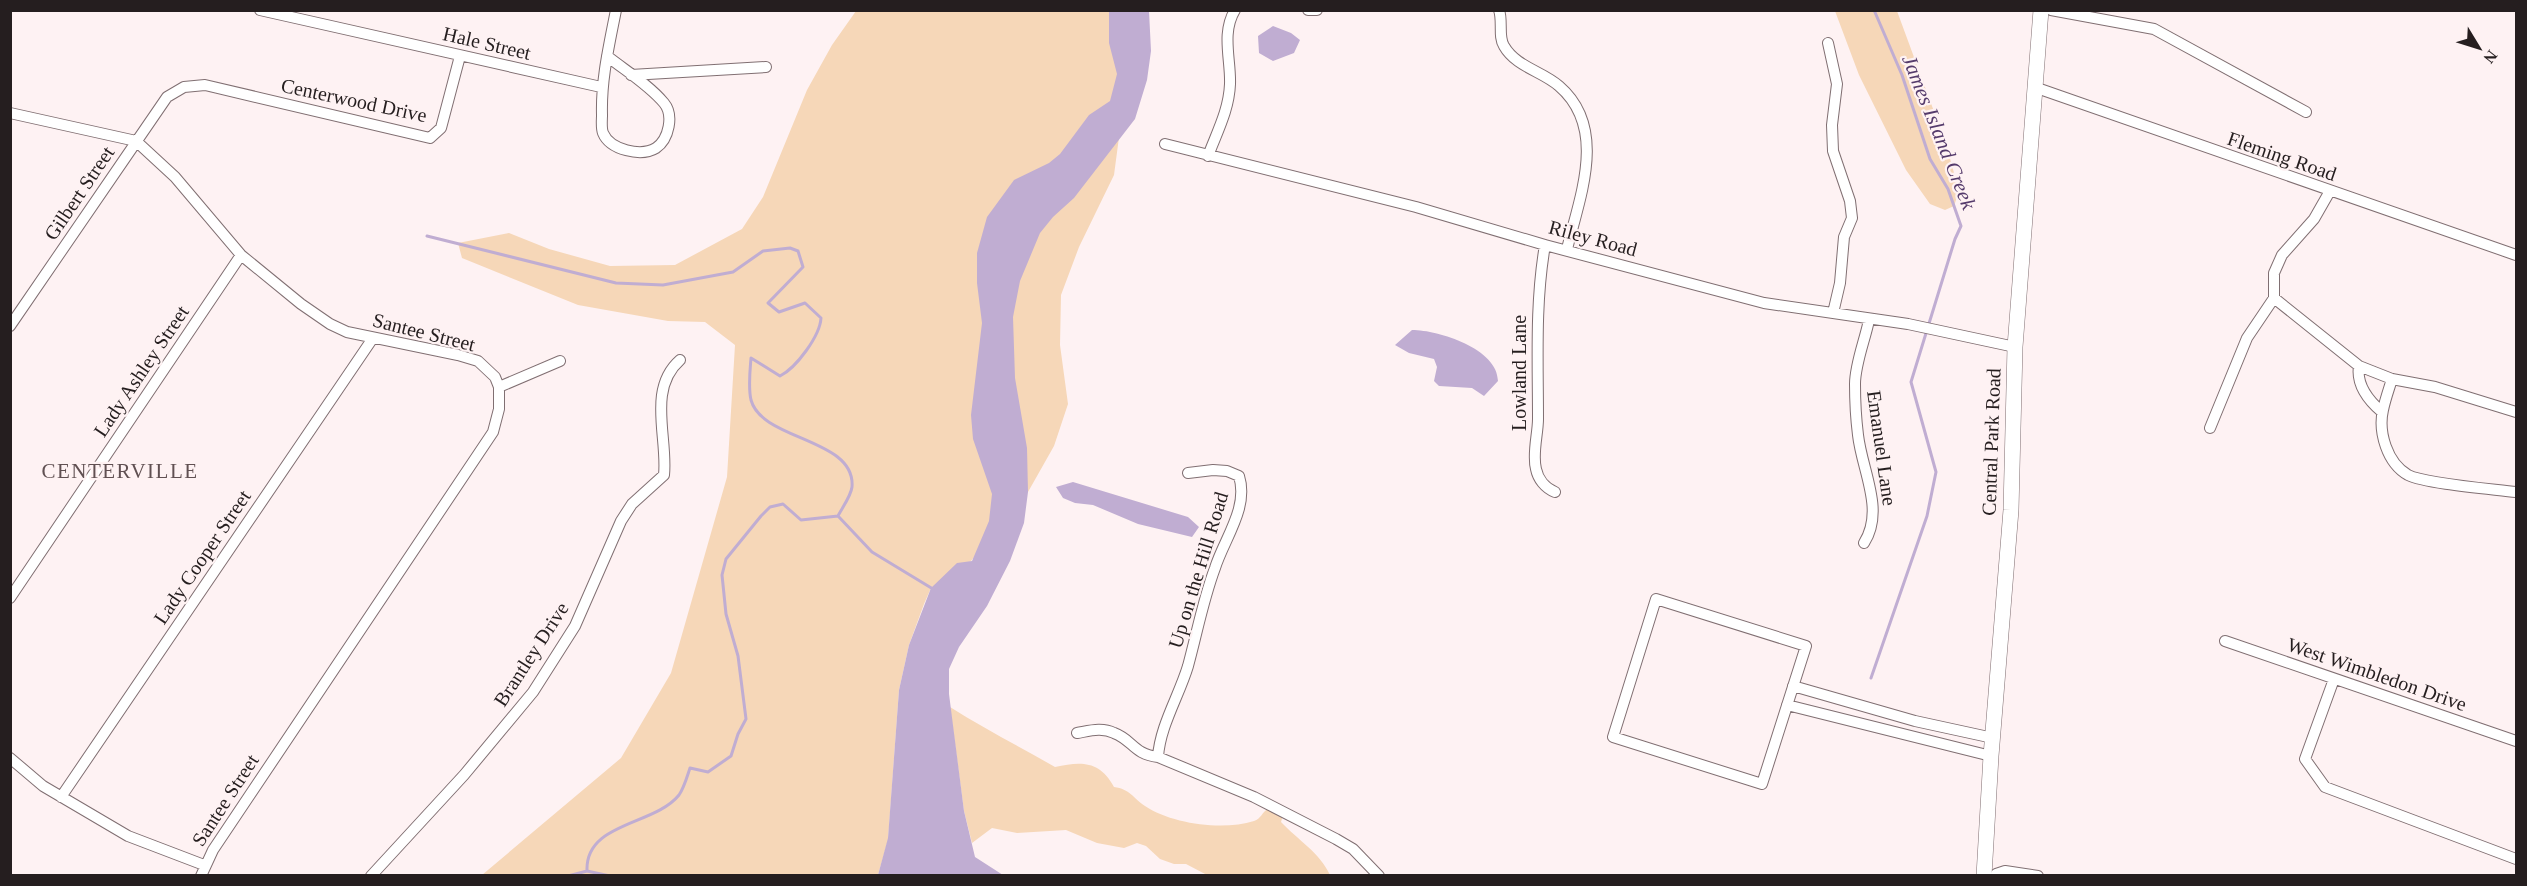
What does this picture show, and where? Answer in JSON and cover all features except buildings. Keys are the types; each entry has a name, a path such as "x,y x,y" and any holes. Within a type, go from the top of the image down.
{"street":[{"name":"Hale Street","path":"260,10 349,28 460,56 601,87"},
{"path":"607,56 665,104 671,118 666,133 657,147 645,152 633,151 611,144 603,133 601,87 607,56 616,10"},
{"path":"1208,156 1227,110 1230,84 1227,35 1234,10"},
{"path":"1308,10 1317,10"},
{"path":"1499,10 1502,44 1514,58 1559,85 1575,104 1585,124 1586,174 1567,249"},
{"name":"Central Park Road","path":"1991,874 1990,756 2011,510 2015,347 2037,88 2041,10"},
{"path":"2051,10 2154,29 2306,112"},
{"path":"1828,43 1837,84 1832,125 1833,151 1850,201 1852,219 1844,237 1840,283 1833,313"},
{"name":"Centerwood Drive","path":"184,87 205,85 430,138 441,128 460,56"},
{"path":"631,75 766,67"},
{"name":"Gilbert Street","path":"10,326 167,97 184,87"},
{"name":"Fleming Road","path":"2037,88 2517,255"},
{"path":"10,113 136,141"},
{"name":"Santee Street","path":"136,141 175,177 241,255 301,304 330,324 373,338 458,355 478,362 495,377 499,387 500,409 493,432 203,870"},
{"name":"Riley Road","path":"1165,144 1416,207 1545,245 1764,303 1908,324 2015,347"},
{"path":"2210,428 2247,338 2274,298 2274,273 2282,255 2314,219 2330,191"},
{"name":"Lowland Lane","path":"1545,245 1538,282 1538,421 1535,466 1538,477 1548,490 1555,492"},
{"name":"Lady Ashley Street","path":"10,598 241,255"},
{"path":"2274,298 2359,366 2392,379 2434,387 2517,412"},
{"name":"Emanuel Lane","path":"1864,543 1873,529 1873,516 1870,487 1858,435 1855,381 1869,320"},
{"name":"Lady Cooper Street","path":"61,798 373,338"},
{"name":"Brantley Drive","path":"371,876 464,775 526,700 575,626 621,521 632,504 664,475 666,457 661,407 663,384 680,360"},
{"path":"499,387 560,361"},
{"path":"2359,366 2358,375 2362,389 2370,401 2382,412"},
{"path":"2392,379 2382,412 2384,445 2394,463 2408,475 2517,492"},
{"name":"Up on the Hill Road","path":"1158,758 1159,743 1188,666 1207,591 1218,557 1230,534 1242,487 1239,476 1227,471 1188,473"},
{"path":"1656,599 1806,646 1793,686 1762,784 1612,737 1656,599"},
{"name":"West Wimbledon Drive","path":"2225,641 2517,741"},
{"path":"2334,679 2305,759 2325,787 2517,859"},
{"path":"1793,686 1915,721 1993,738"},
{"path":"1787,705 1990,756"},
{"path":"1077,733 1098,729 1115,733 1143,755 1158,758 1254,797 1353,849 1379,876"},
{"path":"10,758 61,798 128,836 203,870"},
{"path":"1991,874 2005,870 2038,876"}],"shaded area":[{"path":"856,11 1141,11 1132,39 1114,175 1079,247 1061,295 1060,345 1068,404 1054,446 1028,492 971,561 931,588 924,604 909,645 899,690 888,840 878,875 482,875 621,758 671,673 727,477 735,345 705,322 668,321 578,305 462,258 458,243 509,233 549,249 610,266 675,265 742,229 763,197 807,90 832,45"},
{"path":"1109,11 1149,11 1151,51 1147,80 1135,119 1074,198 1053,217 1040,233 1020,281 1013,317 1015,378 1027,448 1028,492 1024,523 1010,561 987,606 959,647 949,669 949,694 964,811 975,857 1003,875 878,875 888,838 899,690 909,645 931,588 957,563 972,561 989,521 992,494 973,439 971,415 982,323 977,283 977,253 987,217 1014,180 1049,163 1060,154 1089,115 1110,101 1117,74 1109,43"},
{"path":"1835,11 1897,11 1946,144 1959,191 1954,206 1945,210 1930,204 1906,170 1859,75"},
{"path":"1273,26 1291,33 1300,40 1294,53 1273,61 1259,53 1258,36"},
{"path":"1412,330 1437,333 1478,351 1495,370 1498,381 1484,396 1472,388 1439,386 1434,381 1437,367 1434,359 1409,353 1395,345"},
{"path":"1073,482 1188,517 1199,527 1192,537 1138,524 1093,505 1075,503 1063,498 1056,487"},
{"path":"950,707 1055,767 1082,764 1096,768 1109,778 1114,787 1124,790 1145,806 1169,817 1198,824 1242,824 1256,820 1266,810 1281,804 1284,812 1281,822 1315,853 1330,875 1207,875 1186,864 1174,864 1160,859 1146,846 1137,843 1124,848 1097,843 1066,830 1017,833 992,828 972,843 964,811"}],"waterway":[{"name":"James Island Creek","path":"1871,678 1927,516 1936,472 1911,382 1961,226 1948,189 1930,159 1902,75 1874,10"},
{"path":"427,236 616,283 663,285 733,272 763,251 790,248 798,251 803,267 768,303 779,312 805,303 821,318 820,325 806,351 793,366 780,376 751,358 750,395 759,414 772,424 825,449 839,458 849,471 852,487 838,516"},
{"path":"587,871 589,855 597,843 623,826 668,805 681,792 690,768 708,772 731,756 746,719 738,656 726,614 722,575 726,559 770,507 783,504 801,520 838,516"},
{"path":"838,516 872,552 933,589"},
{"path":"568,876 587,871 610,876"}],"district":[{"name":"CENTERVILLE","path":"120,471"}]}
